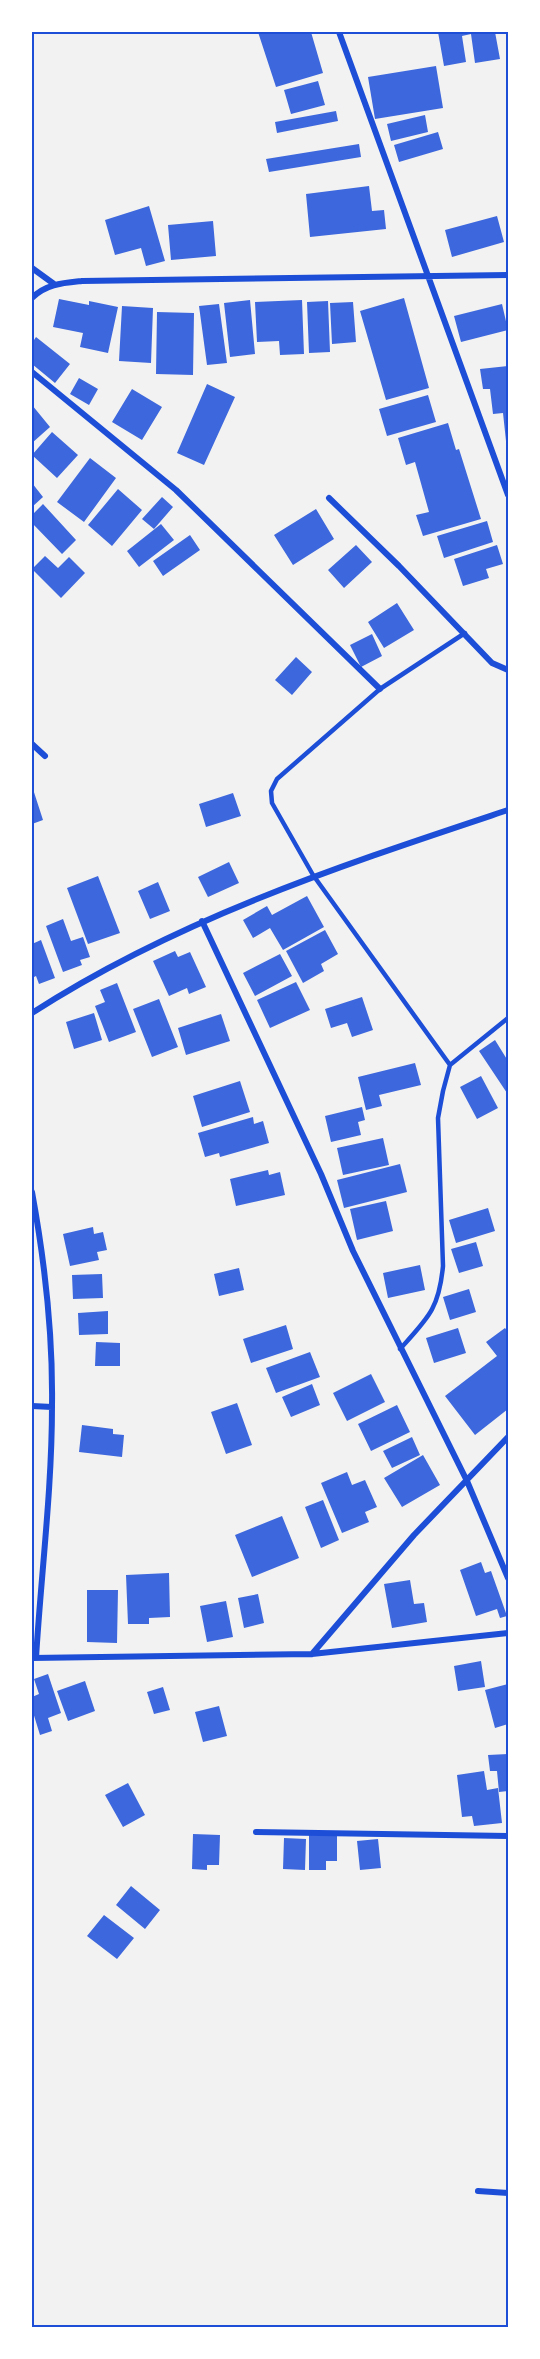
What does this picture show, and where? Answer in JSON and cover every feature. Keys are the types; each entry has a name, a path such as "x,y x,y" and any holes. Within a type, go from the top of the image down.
{"street":[{"path":"339,32 431,278 508,495"},
{"path":"32,268 54,284"},
{"path":"32,298 40,289 54,284 82,280 431,278 508,275"},
{"path":"32,372 176,490 380,690"},
{"path":"329,498 465,633 492,663 508,670"},
{"path":"32,744 45,756"},
{"path":"32,1013 81,981 202,921 313,875 508,810"},
{"path":"202,921 400,1349 467,1481 508,1578"},
{"path":"32,1192 40,1236 49,1320 52,1407 34,1658 312,1654 508,1634"},
{"path":"32,1406 52,1407"},
{"path":"312,1654 399,1551 508,1437"},
{"path":"256,1832 508,1836"},
{"path":"478,2191 508,2193"}],"lane":[{"path":"450,1065 313,875 272,803 271,791 278,779 380,690 465,633"},
{"path":"400,1349 430,1314 441,1289 443,1266 438,1118 450,1065 508,1018"}],"building":[{"path":"258,32 311,32 323,73 276,87"},
{"path":"438,32 495,32 500,59 475,63 471,34 462,36 466,62 444,66"},
{"path":"436,66 443,108 375,119 368,77"},
{"path":"318,81 325,105 291,114 284,90"},
{"path":"336,111 338,121 277,133 275,122"},
{"path":"425,115 428,132 391,141 387,124"},
{"path":"438,132 443,149 399,162 394,145"},
{"path":"359,144 361,157 269,172 266,159"},
{"path":"369,186 372,211 384,210 386,229 310,237 306,194"},
{"path":"149,206 165,261 146,266 141,248 115,255 105,220"},
{"path":"497,216 504,242 452,257 445,230"},
{"path":"213,221 216,256 171,260 168,225"},
{"path":"404,298 429,388 386,400 360,311"},
{"path":"59,299 89,305 89,301 118,307 108,353 80,347 83,333 53,327"},
{"path":"250,300 255,354 230,357 224,303"},
{"path":"302,300 304,354 280,355 279,341 257,342 255,302"},
{"path":"328,301 330,352 309,353 307,302"},
{"path":"353,302 356,342 332,344 330,303"},
{"path":"219,304 227,363 207,365 199,306"},
{"path":"502,304 508,330 461,342 454,316"},
{"path":"122,306 153,308 151,363 119,361"},
{"path":"157,312 194,313 193,375 156,374"},
{"path":"36,337 70,364 55,383 32,364 32,343"},
{"path":"508,366 508,441 506,441 503,413 493,414 490,389 483,389 480,369"},
{"path":"79,378 98,389 89,405 70,394"},
{"path":"207,384 235,397 204,465 177,453"},
{"path":"132,389 162,407 142,440 112,422"},
{"path":"428,395 436,422 387,436 379,409"},
{"path":"32,405 50,427 32,443"},
{"path":"448,423 456,450 459,449 481,519 423,536 416,515 429,512 415,462 406,465 398,438"},
{"path":"52,432 78,455 57,478 32,455"},
{"path":"90,458 116,478 84,522 57,502"},
{"path":"32,483 43,497 32,507"},
{"path":"118,489 142,510 112,546 88,525"},
{"path":"162,497 173,507 154,529 142,519"},
{"path":"43,504 76,540 62,554 32,523 32,515"},
{"path":"316,509 334,539 293,565 274,535"},
{"path":"487,521 493,542 444,558 437,536"},
{"path":"161,524 174,540 139,567 127,551"},
{"path":"190,535 200,550 163,576 153,561"},
{"path":"356,545 372,562 344,588 328,570"},
{"path":"497,545 503,564 486,569 489,578 463,586 454,559"},
{"path":"45,556 58,568 69,557 85,573 61,598 32,569"},
{"path":"397,603 414,630 384,648 368,622"},
{"path":"372,634 382,656 361,667 350,645"},
{"path":"296,657 312,672 292,695 275,680"},
{"path":"32,786 43,820 32,824"},
{"path":"233,793 241,816 206,827 199,804"},
{"path":"229,862 239,883 208,897 198,877"},
{"path":"98,876 120,933 88,944 67,888"},
{"path":"158,882 170,911 150,919 138,891"},
{"path":"307,896 324,927 283,950 270,928 253,938 243,920 267,906 272,915"},
{"path":"63,919 71,941 83,937 90,957 80,960 82,965 63,972 46,926"},
{"path":"325,930 338,954 321,964 324,971 303,983 286,951"},
{"path":"41,940 55,978 39,984 36,976 32,978 32,944"},
{"path":"175,951 178,957 190,952 206,987 189,994 187,988 169,996 153,961"},
{"path":"280,954 292,976 255,996 243,973"},
{"path":"296,982 310,1010 270,1028 257,1000"},
{"path":"117,983 136,1032 109,1042 95,1006 105,1002 100,990"},
{"path":"362,997 373,1030 352,1037 347,1023 331,1028 325,1009"},
{"path":"159,999 178,1047 152,1057 133,1009"},
{"path":"94,1013 102,1040 74,1049 66,1022"},
{"path":"221,1014 230,1041 186,1055 178,1028"},
{"path":"495,1040 508,1061 507,1093 479,1051"},
{"path":"415,1063 421,1085 379,1095 382,1106 366,1110 358,1077"},
{"path":"481,1076 498,1108 477,1119 460,1087"},
{"path":"240,1081 250,1112 202,1127 193,1096"},
{"path":"362,1107 365,1120 358,1122 361,1135 331,1142 325,1116"},
{"path":"253,1117 254,1124 263,1121 269,1143 220,1157 219,1153 205,1157 198,1133"},
{"path":"383,1138 389,1165 343,1175 337,1148"},
{"path":"400,1164 407,1192 344,1208 337,1180"},
{"path":"268,1170 269,1175 280,1172 285,1195 236,1206 230,1179"},
{"path":"386,1201 393,1231 357,1240 350,1209"},
{"path":"488,1208 495,1231 456,1243 449,1220"},
{"path":"93,1227 94,1234 103,1232 107,1250 97,1252 99,1260 70,1266 63,1234"},
{"path":"476,1242 483,1266 459,1273 451,1249"},
{"path":"420,1265 425,1290 388,1298 383,1273"},
{"path":"239,1268 244,1290 219,1296 214,1274"},
{"path":"102,1274 103,1298 73,1299 72,1275"},
{"path":"469,1289 476,1312 450,1320 443,1297"},
{"path":"108,1311 108,1334 79,1335 78,1313"},
{"path":"286,1325 293,1349 251,1363 243,1339"},
{"path":"458,1328 466,1353 434,1363 426,1338"},
{"path":"505,1328 508,1332 508,1409 475,1435 445,1396 497,1356 486,1342"},
{"path":"96,1342 120,1343 120,1366 95,1366"},
{"path":"310,1352 320,1377 276,1393 266,1368"},
{"path":"371,1374 385,1402 347,1421 333,1393"},
{"path":"312,1384 320,1405 291,1417 282,1397"},
{"path":"237,1403 252,1445 226,1454 211,1412"},
{"path":"397,1405 410,1432 371,1451 358,1424"},
{"path":"82,1425 113,1429 113,1434 124,1435 122,1457 79,1452"},
{"path":"412,1437 420,1455 392,1468 383,1451"},
{"path":"423,1455 440,1485 402,1507 384,1478"},
{"path":"347,1472 352,1485 365,1480 377,1507 365,1512 369,1522 342,1533 321,1483"},
{"path":"323,1500 339,1540 321,1548 305,1507"},
{"path":"282,1516 299,1558 252,1577 235,1535"},
{"path":"481,1562 485,1573 491,1571 507,1616 500,1618 497,1609 476,1616 460,1570"},
{"path":"169,1573 170,1617 149,1618 149,1624 128,1624 126,1575"},
{"path":"410,1580 414,1604 424,1603 427,1622 392,1628 384,1584"},
{"path":"87,1590 118,1590 117,1643 87,1642"},
{"path":"258,1594 264,1623 244,1628 238,1598"},
{"path":"226,1601 233,1637 207,1642 200,1606"},
{"path":"481,1661 485,1687 458,1691 454,1666"},
{"path":"48,1674 61,1713 48,1718 52,1731 40,1735 32,1709 32,1697 39,1694 34,1679"},
{"path":"85,1681 95,1711 68,1721 57,1691"},
{"path":"508,1684 508,1724 495,1728 485,1690"},
{"path":"163,1687 170,1710 154,1714 147,1692"},
{"path":"219,1706 227,1736 203,1742 195,1712"},
{"path":"508,1754 508,1791 499,1792 497,1771 490,1771 488,1755"},
{"path":"484,1771 487,1790 498,1788 502,1823 474,1826 472,1816 462,1817 457,1775"},
{"path":"128,1783 145,1815 123,1827 105,1795"},
{"path":"193,1834 220,1835 219,1865 207,1865 207,1870 192,1869"},
{"path":"309,1835 337,1836 337,1861 326,1861 326,1870 309,1870"},
{"path":"284,1838 306,1839 305,1870 283,1869"},
{"path":"378,1839 381,1868 360,1870 357,1841"},
{"path":"131,1886 160,1910 145,1929 116,1905"},
{"path":"104,1915 134,1938 117,1959 87,1936"}]}
